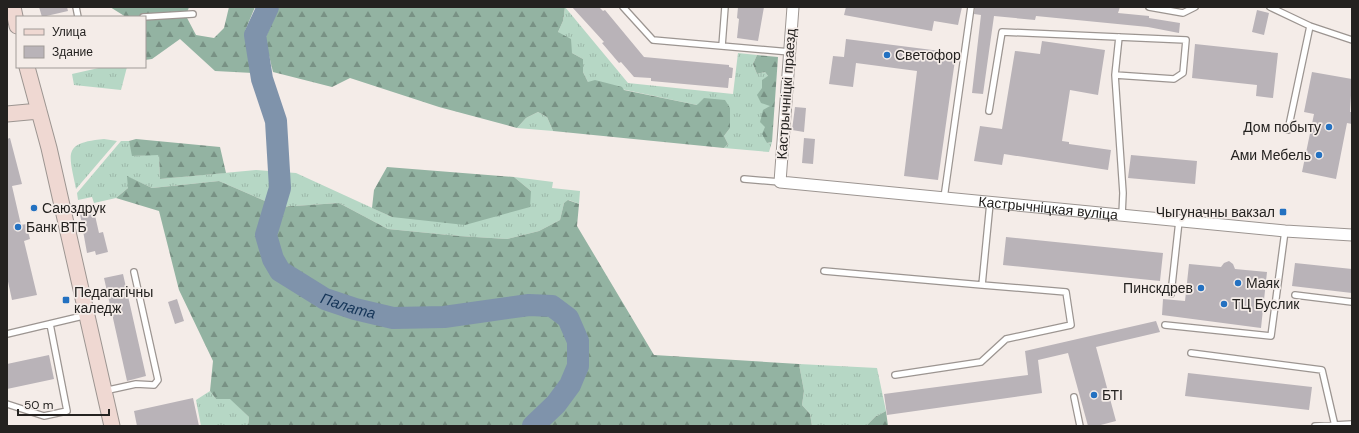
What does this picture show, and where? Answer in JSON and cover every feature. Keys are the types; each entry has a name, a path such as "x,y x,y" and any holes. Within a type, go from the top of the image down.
{"main road":[{"path":"12,7 16,22"},
{"path":"27,68 62,201 112,426"},
{"path":"7,114 38,111"}],"street":[{"name":"Кастрычніцкі праезд","path":"780,182 793,7"},
{"name":"Кастрычніцкая вуліца","path":"780,182 1285,231 1352,235"}],"lane":[{"path":"623,7 653,40 790,52"},
{"path":"722,46 725,7"},
{"path":"944,198 971,7"},
{"path":"1149,7 1183,13 1195,7"},
{"path":"1270,7 1310,26 1352,40"},
{"path":"146,17 193,14"},
{"path":"1288,130 1310,26"},
{"path":"988,111 1002,32 1186,40 1182,73 1174,79 1115,75"},
{"path":"1118,37 1115,75 1123,193 1122,215"},
{"name":"Кастрычніцкая вуліца","path":"744,179 780,182"},
{"path":"982,285 990,203"},
{"path":"1171,294 1179,220"},
{"path":"1165,324 1271,336 1285,231"},
{"path":"824,271 1066,292 1071,325 1006,339 981,362 895,375"},
{"path":"104,391 136,384 154,385 158,380 134,272"},
{"path":"1295,296 1352,302"},
{"path":"7,334 87,315"},
{"path":"7,404 44,416 67,411 50,324"},
{"path":"1191,353 1322,370 1335,426"},
{"path":"1074,397 1080,426"},
{"path":"1316,426 1352,424"}],"green space":[{"path":"110,7 189,7 186,16 196,35 214,38 224,28 229,7 255,7 245,31 253,73 215,71 180,39 152,59 146,60 146,16 124,16"},
{"path":"279,7 565,7 563,21 558,32 571,39 572,53 583,59 583,72 588,82 595,80 622,87 624,90 697,105 704,98 725,100 730,108 730,128 724,136 728,144 724,148 553,131 547,117 538,112 526,118 517,128 439,107 350,78 332,87 273,72 265,39"},
{"path":"565,7 628,83 733,94 738,53 757,55 753,64 757,74 765,72 768,76 770,106 765,127 767,143 772,142 769,152 724,148 728,144 724,136 730,128 730,108 697,105 588,82 583,72 583,59 572,53 558,32 563,21"},
{"path":"757,55 778,57 772,142 767,143 762,134 765,127 760,122 763,110 770,106 761,103 757,95 762,88 762,80 768,76 765,72 757,74 753,64"},
{"path":"99,68 127,68 121,90 74,85 72,74"},
{"path":"538,112 547,117 553,131 517,128 526,118"},
{"path":"104,139 117,141 76,189 71,158 72,152 75,147 81,143"},
{"path":"136,139 220,147 226,173 160,179 159,155 132,156 129,141"},
{"path":"121,141 129,141 133,156 159,154 160,179 256,170 296,173 392,217 531,191 514,177 553,182 552,188 580,191 579,204 569,200 564,203 560,220 539,231 507,239 388,229 339,203 279,207 219,181 152,188 128,177 128,188 116,198 94,203 92,197 78,200 77,193"},
{"path":"387,167 514,177 531,191 530,207 465,225 392,217 372,208 374,190"},
{"path":"127,176 152,188 219,181 279,207 339,203 388,229 507,239 539,231 560,220 564,203 568,200 579,204 577,226 654,355 799,364 804,391 802,405 810,414 812,426 248,426 249,417 230,399 216,399 210,391 213,361 179,290 159,211 116,198 128,188"},
{"path":"799,364 877,368 886,411 875,417 866,426 812,426 810,414 802,405 804,391"},
{"path":"210,391 216,399 230,398 249,417 248,426 201,426 196,400"},
{"path":"886,411 888,426 866,426 875,417"}],"building":[{"path":"39,7 67,7 68,11 42,16"},
{"path":"572,7 599,7 603,11 605,10 644,57 729,65 729,67 733,68 732,78 729,78 728,88 651,81 651,78 634,77 621,62 619,63 602,43 604,42"},
{"path":"738,7 764,7 758,41 737,38 739,19 737,18"},
{"path":"846,7 962,7 958,25 934,21 932,31 844,15"},
{"path":"975,7 1120,7 1118,13 1149,16 1149,18 1180,23 1179,33 1148,27 1036,16 1035,20 994,16 983,94 972,93 981,15 974,14"},
{"path":"1257,10 1269,13 1264,35 1252,32"},
{"path":"846,39 956,53 938,180 904,176 917,71 856,63 853,87 829,84 833,56 844,57"},
{"path":"1042,41 1105,50 1098,95 1070,90 1062,141 1069,142 1069,144 1111,150 1108,170 1004,154 1002,165 974,161 980,126 1002,129 1015,51 1040,54"},
{"path":"1195,44 1278,53 1273,98 1256,96 1257,85 1192,78"},
{"name":"Дом побыту","path":"1312,72 1352,79 1350,112 1352,112 1352,124 1347,123 1336,179 1302,172 1314,114 1304,112"},
{"path":"795,107 806,108 804,132 792,130"},
{"path":"10,138 22,184 12,186 21,225 26,224 30,239 24,241 37,295 12,300 7,277 7,139"},
{"path":"804,138 815,139 813,164 802,163"},
{"path":"1131,155 1197,161 1195,184 1128,178"},
{"path":"94,211 99,233 103,232 108,252 96,255 95,251 87,253 80,214"},
{"path":"1006,237 1163,253 1160,281 1003,265"},
{"name":"ТЦ Буслик","path":"1229,261 1233,264 1235,269 1267,272 1261,328 1162,315 1163,299 1185,301 1189,264 1221,267 1224,263"},
{"path":"1295,263 1352,269 1352,293 1292,286"},
{"path":"123,274 146,376 127,381 104,278"},
{"path":"177,299 184,321 175,324 168,302"},
{"path":"1156,321 1160,332 1096,347 1116,421 1097,426 1088,426 1068,353 1038,360 1042,393 887,415 884,394 1028,375 1025,351"},
{"path":"49,355 54,379 7,389 7,364"},
{"path":"1188,373 1312,387 1309,410 1185,396"},
{"path":"193,398 199,426 137,426 134,411"}],"waterway":[{"name":"Палата","path":"268,7 255,35 262,79 276,121 280,188 266,235 273,259 280,271 325,299 355,309 393,318 444,317 529,305 552,306 568,318 578,341 578,366 570,385 556,404 533,426"}],"place":[{"name":"Светофор","path":"887,55"},
{"name":"Дом побыту","path":"1329,127"},
{"name":"Ами Мебель","path":"1319,155"},
{"name":"Саюздрук","path":"34,208"},
{"name":"Чыгуначны вакзал","path":"1283,212"},
{"name":"Банк ВТБ","path":"18,227"},
{"name":"Маяк","path":"1238,283"},
{"name":"Пинскдрев","path":"1201,288"},
{"name":"Педагагічны каледж","path":"66,300"},
{"name":"ТЦ Буслик","path":"1224,304"},
{"name":"БТІ","path":"1094,395"}]}
